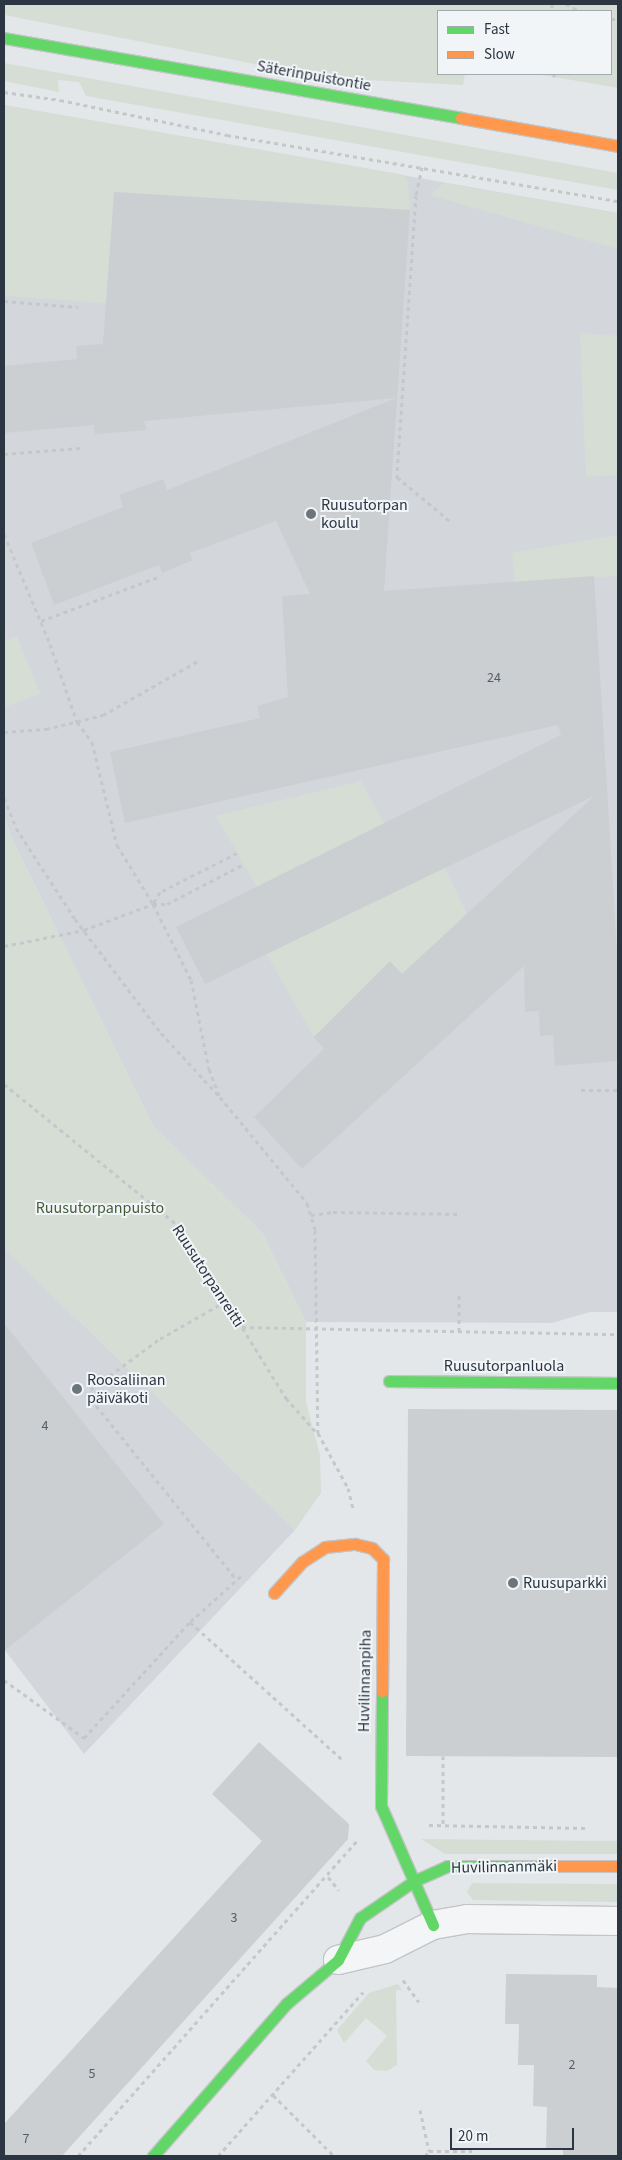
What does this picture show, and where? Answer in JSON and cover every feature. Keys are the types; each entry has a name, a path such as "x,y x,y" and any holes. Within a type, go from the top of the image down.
{"street":[{"name":"Säterinpuistontie","path":"4,38 618,146"},
{"name":"Ruusutorpanluola","path":"389,1382 618,1383"},
{"name":"Huvilinnanpiha","path":"274,1593 302,1562 325,1547 355,1544 372,1548 383,1559 379,1791 381,1806 433,1925"},
{"name":"Huvilinnanmäki","path":"153,2156 286,2004 338,1960 360,1918 414,1881 447,1866 618,1866"},
{"name":"Huvilinnanmäki","path":"338,1960 385,1949 433,1925 467,1919 618,1921"}],"path":[{"path":"566,4 577,10"},
{"path":"4,92 618,201"},
{"path":"422,167 416,195 397,477 452,522"},
{"path":"4,301 78,307"},
{"path":"4,454 80,448"},
{"path":"4,534 41,621 77,722 92,742 117,845 153,904 191,980 210,1069 220,1097"},
{"path":"41,621 158,577"},
{"path":"4,732 46,730 103,715 200,660"},
{"path":"4,798 16,828 84,930 161,1033 220,1097 307,1203 315,1230 318,1433 348,1488 355,1517"},
{"path":"153,904 160,892 237,853"},
{"path":"4,946 84,930 153,904 167,904 244,864"},
{"name":"Ruusutorpanreitti","path":"4,1084 179,1226 286,1398 318,1433"},
{"path":"581,1090 618,1090"},
{"path":"311,1215 333,1212 462,1214"},
{"path":"459,1292 459,1331"},
{"path":"4,1680 84,1738 190,1622 237,1580 86,1392 158,1340 190,1324 226,1301"},
{"path":"242,1327 618,1334"},
{"path":"190,1622 346,1762"},
{"path":"443,1756 443,1824"},
{"path":"401,1977 419,2002"},
{"path":"218,2156 365,1988"},
{"path":"273,2095 334,2156"},
{"path":"420,2110 429,2151"},
{"path":"429,2151 472,2151"},
{"path":"425,2156 429,2151"}],"shaded area":[{"name":"Ruusutorpan koulu","path":"4,105 618,213 618,1312 590,1312 552,1323 306,1322 262,1233 153,1126 12,839 4,816"},
{"name":"Roosaliinan päiväkoti","path":"4,1248 295,1530 84,1754 4,1649"}],"green space":[{"path":"4,4 618,4 618,88 543,75 612,75 612,10 437,10 437,75 465,75 463,85 327,78 4,15"},
{"path":"4,63 618,173 618,190 86,96 79,82 58,80 59,92 4,81"},
{"path":"4,105 400,174 407,178 410,210 115,192 106,303 4,296"},
{"path":"444,183 618,213 618,249 430,195"},
{"path":"580,333 618,336 618,475 586,477"},
{"path":"618,535 618,576 515,582 512,553"},
{"path":"17,636 40,694 4,707 4,641"},
{"path":"361,781 384,823 257,887 216,816"},
{"name":"Ruusutorpanpuisto","path":"4,816 12,839 153,1126 262,1233 306,1322 306,1402 320,1455 321,1493 295,1530 4,1248"},
{"path":"445,868 467,914 402,974 390,962 314,1037 266,953"},
{"path":"421,1839 618,1841 618,1854 445,1854"},
{"path":"472,1883 618,1884 618,1902 473,1900 467,1892"},
{"path":"398,1984 402,1990 396,1990 397,2065 387,2071 374,2070 366,2061 387,2036 366,2018 344,2043 337,2030 369,1993"}],"building":[{"path":"114,192 410,210 384,591 594,576 618,968 618,1061 555,1066 553,1035 540,1036 539,1011 525,1012 524,966 302,1169 254,1117 324,1049 314,1037 390,961 402,974 594,796 205,984 176,927 561,735 558,725 125,823 110,752 260,718 257,706 288,697 282,596 310,594 276,521 190,553 193,560 162,573 159,565 54,605 31,543 123,507 119,495 163,479 167,490 396,398 144,421 147,430 95,434 94,425 4,433 4,366 77,359 76,346 103,344"},
{"path":"4,1323 164,1524 4,1651"},
{"name":"Ruusuparkki","path":"408,1409 618,1410 618,1757 406,1756"},
{"path":"259,1742 349,1824 348,1839 62,2156 4,2156 4,2124 262,1841 212,1794"},
{"path":"506,1974 597,1975 597,1987 618,1988 618,2156 563,2156 563,2148 546,2148 547,2107 533,2106 534,2065 518,2065 519,2024 505,2024"}],"traffic: fast":[{"path":"4,38 461,118"},
{"path":"389,1381 618,1383"},
{"path":"382,1691 381,1806 433,1925"},
{"path":"153,2156 286,2004 338,1960 360,1918 414,1881 447,1866 547,1866"}],"traffic: slow":[{"path":"461,118 618,146"},
{"path":"274,1593 302,1562 325,1547 355,1544 372,1548 383,1559 382,1691"},
{"path":"547,1866 618,1866"}],"place":[{"name":"Ruusutorpan koulu","path":"311,514"},
{"name":"Roosaliinan päiväkoti","path":"77,1389"},
{"name":"Ruusuparkki","path":"513,1583"}]}
